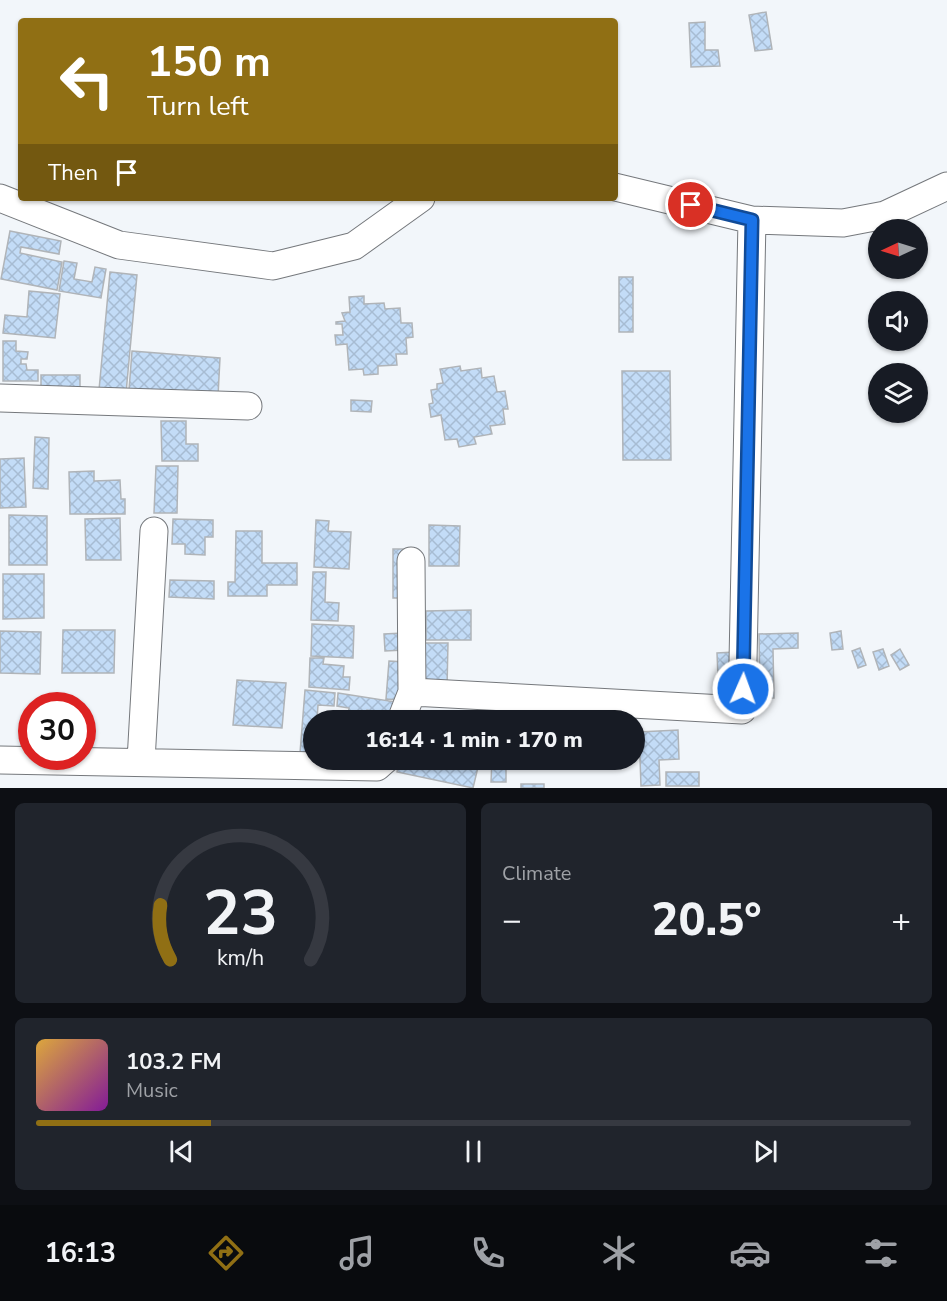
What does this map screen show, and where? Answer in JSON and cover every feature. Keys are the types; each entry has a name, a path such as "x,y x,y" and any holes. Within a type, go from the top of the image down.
{"street":[{"path":"618,188 752,220 843,223 885,215 947,186"},
{"path":"0,198 119,245 273,266 354,246 417,201"},
{"path":"412,692 742,710 752,220"},
{"path":"0,398 248,405"},
{"path":"141,761 154,531"},
{"path":"405,710 412,692 411,561"},
{"path":"0,760 303,764"}],"building":[{"path":"766,12 772,49 755,51 749,15"},
{"path":"705,22 705,50 718,50 720,66 691,67 689,23"},
{"path":"10,231 61,241 59,254 21,247 20,253 62,262 57,290 1,279"},
{"path":"64,261 77,263 74,279 92,282 95,267 106,269 101,298 59,291"},
{"path":"110,272 137,275 126,393 99,390"},
{"path":"619,277 633,277 633,332 619,332"},
{"path":"29,291 60,294 55,338 3,333 5,315 27,317"},
{"path":"364,296 364,304 384,303 385,309 400,308 401,323 412,323 413,337 406,338 407,354 396,354 397,365 378,366 378,374 364,375 363,369 349,370 347,344 336,345 335,335 343,335 342,324 336,324 336,322 345,321 342,313 350,312 349,297"},
{"path":"3,341 16,341 16,351 28,352 27,359 21,359 21,364 26,364 27,370 38,370 38,381 3,381"},
{"path":"132,351 220,358 218,396 129,390"},
{"path":"460,366 461,371 481,368 482,378 494,376 497,392 505,391 508,409 503,409 505,424 490,426 492,434 474,437 476,444 459,447 457,439 445,440 441,415 431,417 429,404 433,403 431,390 437,389 437,384 443,383 440,369"},
{"path":"622,371 670,371 671,460 623,460"},
{"path":"41,375 80,375 80,390 41,390"},
{"path":"351,400 372,401 371,412 351,411"},
{"path":"161,421 186,421 186,444 198,444 198,461 162,461"},
{"path":"35,437 49,438 48,489 33,488"},
{"path":"24,458 26,507 0,508 0,459"},
{"path":"156,466 178,466 177,513 154,513"},
{"path":"94,471 94,481 120,480 121,499 125,499 125,514 70,514 69,472"},
{"path":"9,515 47,516 47,565 9,565"},
{"path":"120,518 121,560 86,560 85,519"},
{"path":"173,519 213,520 213,537 205,537 205,555 185,554 185,544 172,544"},
{"path":"316,520 329,521 328,531 351,532 349,569 314,567"},
{"path":"429,525 460,526 459,566 429,566"},
{"path":"236,531 262,531 262,563 297,563 297,585 267,585 267,596 228,596 228,582 235,582"},
{"path":"393,549 406,549 405,598 393,598"},
{"path":"313,572 326,572 325,602 339,603 338,621 311,620"},
{"path":"3,574 44,574 44,618 3,619"},
{"path":"170,580 214,581 214,599 169,597"},
{"path":"471,610 471,640 426,640 426,611"},
{"path":"312,624 354,626 353,658 311,656"},
{"path":"63,630 115,630 114,673 62,673"},
{"path":"0,631 41,632 40,674 0,673"},
{"path":"841,631 843,649 832,650 830,633"},
{"path":"403,633 404,650 385,651 384,634"},
{"path":"798,633 798,648 773,649 774,698 760,698 759,634"},
{"path":"425,643 448,643 447,688 424,688"},
{"path":"860,648 866,665 858,668 852,651"},
{"path":"883,649 889,666 879,670 873,652"},
{"path":"900,649 909,665 900,670 891,655"},
{"path":"734,652 736,701 719,701 717,653"},
{"path":"310,658 324,658 323,664 344,666 343,677 350,677 349,690 309,687"},
{"path":"389,661 405,662 402,700 386,699"},
{"path":"237,680 286,683 282,728 233,725"},
{"path":"305,690 335,693 334,706 318,705 318,710 303,710"},
{"path":"338,693 396,702 395,710 349,710 349,708 337,706"},
{"path":"303,715 303,753 300,753"},
{"path":"678,730 679,759 659,760 660,785 641,786 640,770 645,770 645,732"},
{"path":"397,770 477,770 473,788 397,772"},
{"path":"492,770 506,770 506,782 491,782"},
{"path":"666,772 699,772 699,786 666,786"},
{"path":"521,784 544,784 544,788 521,788"}],"route":[{"path":"691,205 752,220 743,689"}]}
